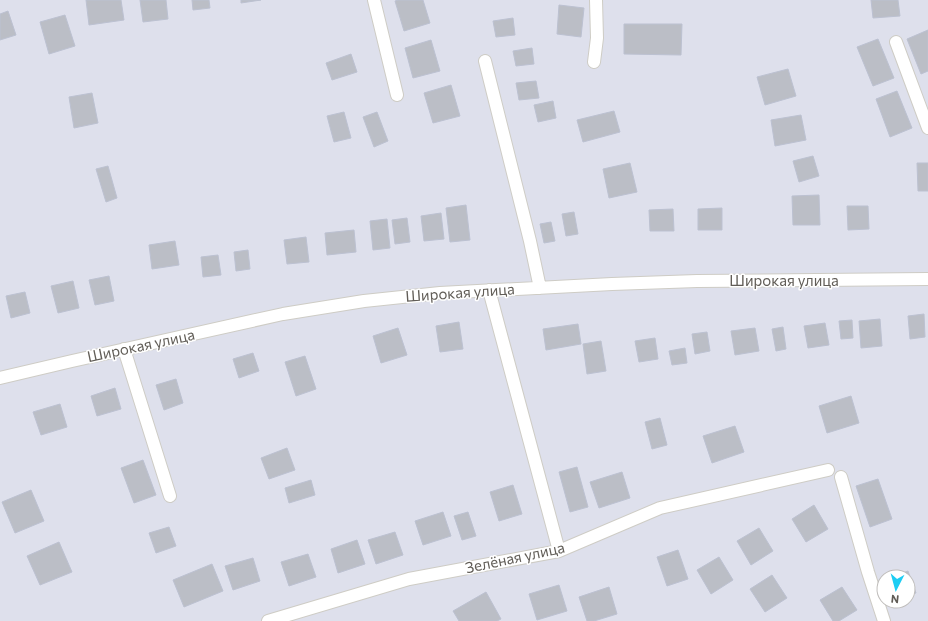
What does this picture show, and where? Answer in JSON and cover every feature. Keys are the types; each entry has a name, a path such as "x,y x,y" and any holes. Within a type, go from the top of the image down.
{"street":[{"path":"374,0 397,95"},
{"path":"594,62 597,38 596,0"},
{"path":"896,42 928,128"},
{"path":"485,61 530,241 540,288"},
{"name":"Широкая улица","path":"0,378 283,314 364,301 440,293 612,284 697,281 928,279"},
{"path":"489,290 559,551"},
{"path":"124,349 170,496"},
{"name":"Зелёная улица","path":"268,621 409,579 559,551 660,508 828,470"},
{"path":"840,477 884,621"}],"building":[{"path":"86,0 121,0 124,20 89,25"},
{"path":"140,0 166,0 168,19 143,22"},
{"path":"192,0 209,0 210,8 193,10"},
{"path":"241,0 261,0 241,3"},
{"path":"423,0 430,23 404,31 395,1"},
{"path":"871,0 898,0 900,16 873,18"},
{"path":"559,5 584,8 581,37 557,34"},
{"path":"8,11 16,35 0,40 0,14"},
{"path":"65,15 75,46 49,54 40,22"},
{"path":"513,18 515,35 496,37 493,21"},
{"path":"624,24 682,24 681,55 624,54"},
{"path":"928,30 928,71 921,74 907,39"},
{"path":"878,39 894,78 873,86 857,47"},
{"path":"431,40 440,71 413,78 405,48"},
{"path":"532,48 534,64 516,66 513,51"},
{"path":"351,54 357,72 332,80 326,63"},
{"path":"788,69 796,96 765,105 757,77"},
{"path":"536,81 539,98 519,100 516,83"},
{"path":"451,85 460,116 433,123 424,93"},
{"path":"897,91 912,128 890,137 876,99"},
{"path":"92,93 98,123 74,128 69,97"},
{"path":"553,101 556,118 538,122 534,105"},
{"path":"614,111 620,132 583,142 577,120"},
{"path":"344,112 351,138 334,142 327,116"},
{"path":"377,112 388,141 374,147 363,117"},
{"path":"801,115 806,140 775,146 771,120"},
{"path":"813,156 819,176 799,182 793,161"},
{"path":"630,163 637,192 609,198 603,169"},
{"path":"917,163 928,163 928,191 918,191"},
{"path":"108,166 117,198 106,202 96,169"},
{"path":"819,195 820,225 793,225 792,196"},
{"path":"466,205 470,240 450,242 446,208"},
{"path":"847,206 868,206 869,229 848,230"},
{"path":"722,208 722,230 698,230 698,209"},
{"path":"673,209 674,231 650,231 649,210"},
{"path":"574,212 578,234 566,236 562,214"},
{"path":"441,213 444,239 424,241 421,216"},
{"path":"407,218 410,242 395,244 392,220"},
{"path":"387,219 390,248 373,250 370,221"},
{"path":"551,222 555,241 544,243 540,224"},
{"path":"354,230 356,252 327,255 325,233"},
{"path":"306,237 309,262 287,264 284,240"},
{"path":"175,241 179,265 152,269 149,245"},
{"path":"248,250 250,269 236,271 234,252"},
{"path":"218,255 221,275 203,277 201,257"},
{"path":"109,276 114,301 95,305 89,280"},
{"path":"73,281 79,308 58,313 51,286"},
{"path":"25,292 30,313 11,318 6,296"},
{"path":"924,314 925,337 910,339 908,316"},
{"path":"880,319 882,346 861,348 859,321"},
{"path":"852,320 853,338 841,339 839,321"},
{"path":"459,322 463,349 440,352 436,326"},
{"path":"825,323 829,345 808,348 804,326"},
{"path":"578,324 581,344 546,350 543,329"},
{"path":"783,327 786,349 776,351 772,329"},
{"path":"398,328 407,355 381,363 373,336"},
{"path":"755,328 759,351 735,355 731,331"},
{"path":"707,332 710,351 695,354 692,334"},
{"path":"655,338 658,359 639,362 635,341"},
{"path":"601,341 606,371 587,374 583,344"},
{"path":"685,348 687,363 672,365 669,351"},
{"path":"253,353 259,371 239,378 233,359"},
{"path":"305,356 316,389 296,396 285,362"},
{"path":"176,379 183,403 164,410 156,385"},
{"path":"115,388 121,409 97,416 91,396"},
{"path":"851,396 859,423 827,433 819,406"},
{"path":"60,404 67,427 41,435 33,412"},
{"path":"660,418 667,445 652,449 645,422"},
{"path":"735,426 744,452 712,463 703,436"},
{"path":"287,448 295,470 269,479 261,458"},
{"path":"143,460 156,495 134,503 121,468"},
{"path":"577,467 588,507 570,512 559,472"},
{"path":"622,472 630,498 599,508 590,482"},
{"path":"878,479 892,519 870,527 856,486"},
{"path":"311,480 315,495 289,503 285,488"},
{"path":"513,485 522,514 499,521 490,492"},
{"path":"31,490 44,521 15,533 2,502"},
{"path":"814,505 828,529 806,542 792,519"},
{"path":"443,512 451,536 423,545 415,521"},
{"path":"468,512 476,536 462,540 454,516"},
{"path":"169,527 176,546 156,553 149,533"},
{"path":"759,528 773,551 751,565 737,541"},
{"path":"395,532 403,555 376,564 368,540"},
{"path":"357,540 365,564 338,573 331,549"},
{"path":"59,542 72,572 40,585 27,556"},
{"path":"678,550 688,579 667,586 657,557"},
{"path":"308,554 316,577 289,586 281,562"},
{"path":"719,557 733,580 711,594 697,570"},
{"path":"253,558 260,581 233,590 225,566"},
{"path":"212,564 223,591 184,607 173,580"},
{"path":"772,575 787,598 765,612 750,589"},
{"path":"559,585 567,611 537,620 529,594"},
{"path":"609,587 617,614 594,621 587,621 579,597"},
{"path":"842,587 857,610 839,621 833,621 820,600"},
{"path":"486,592 501,619 497,621 459,621 453,611"}]}
